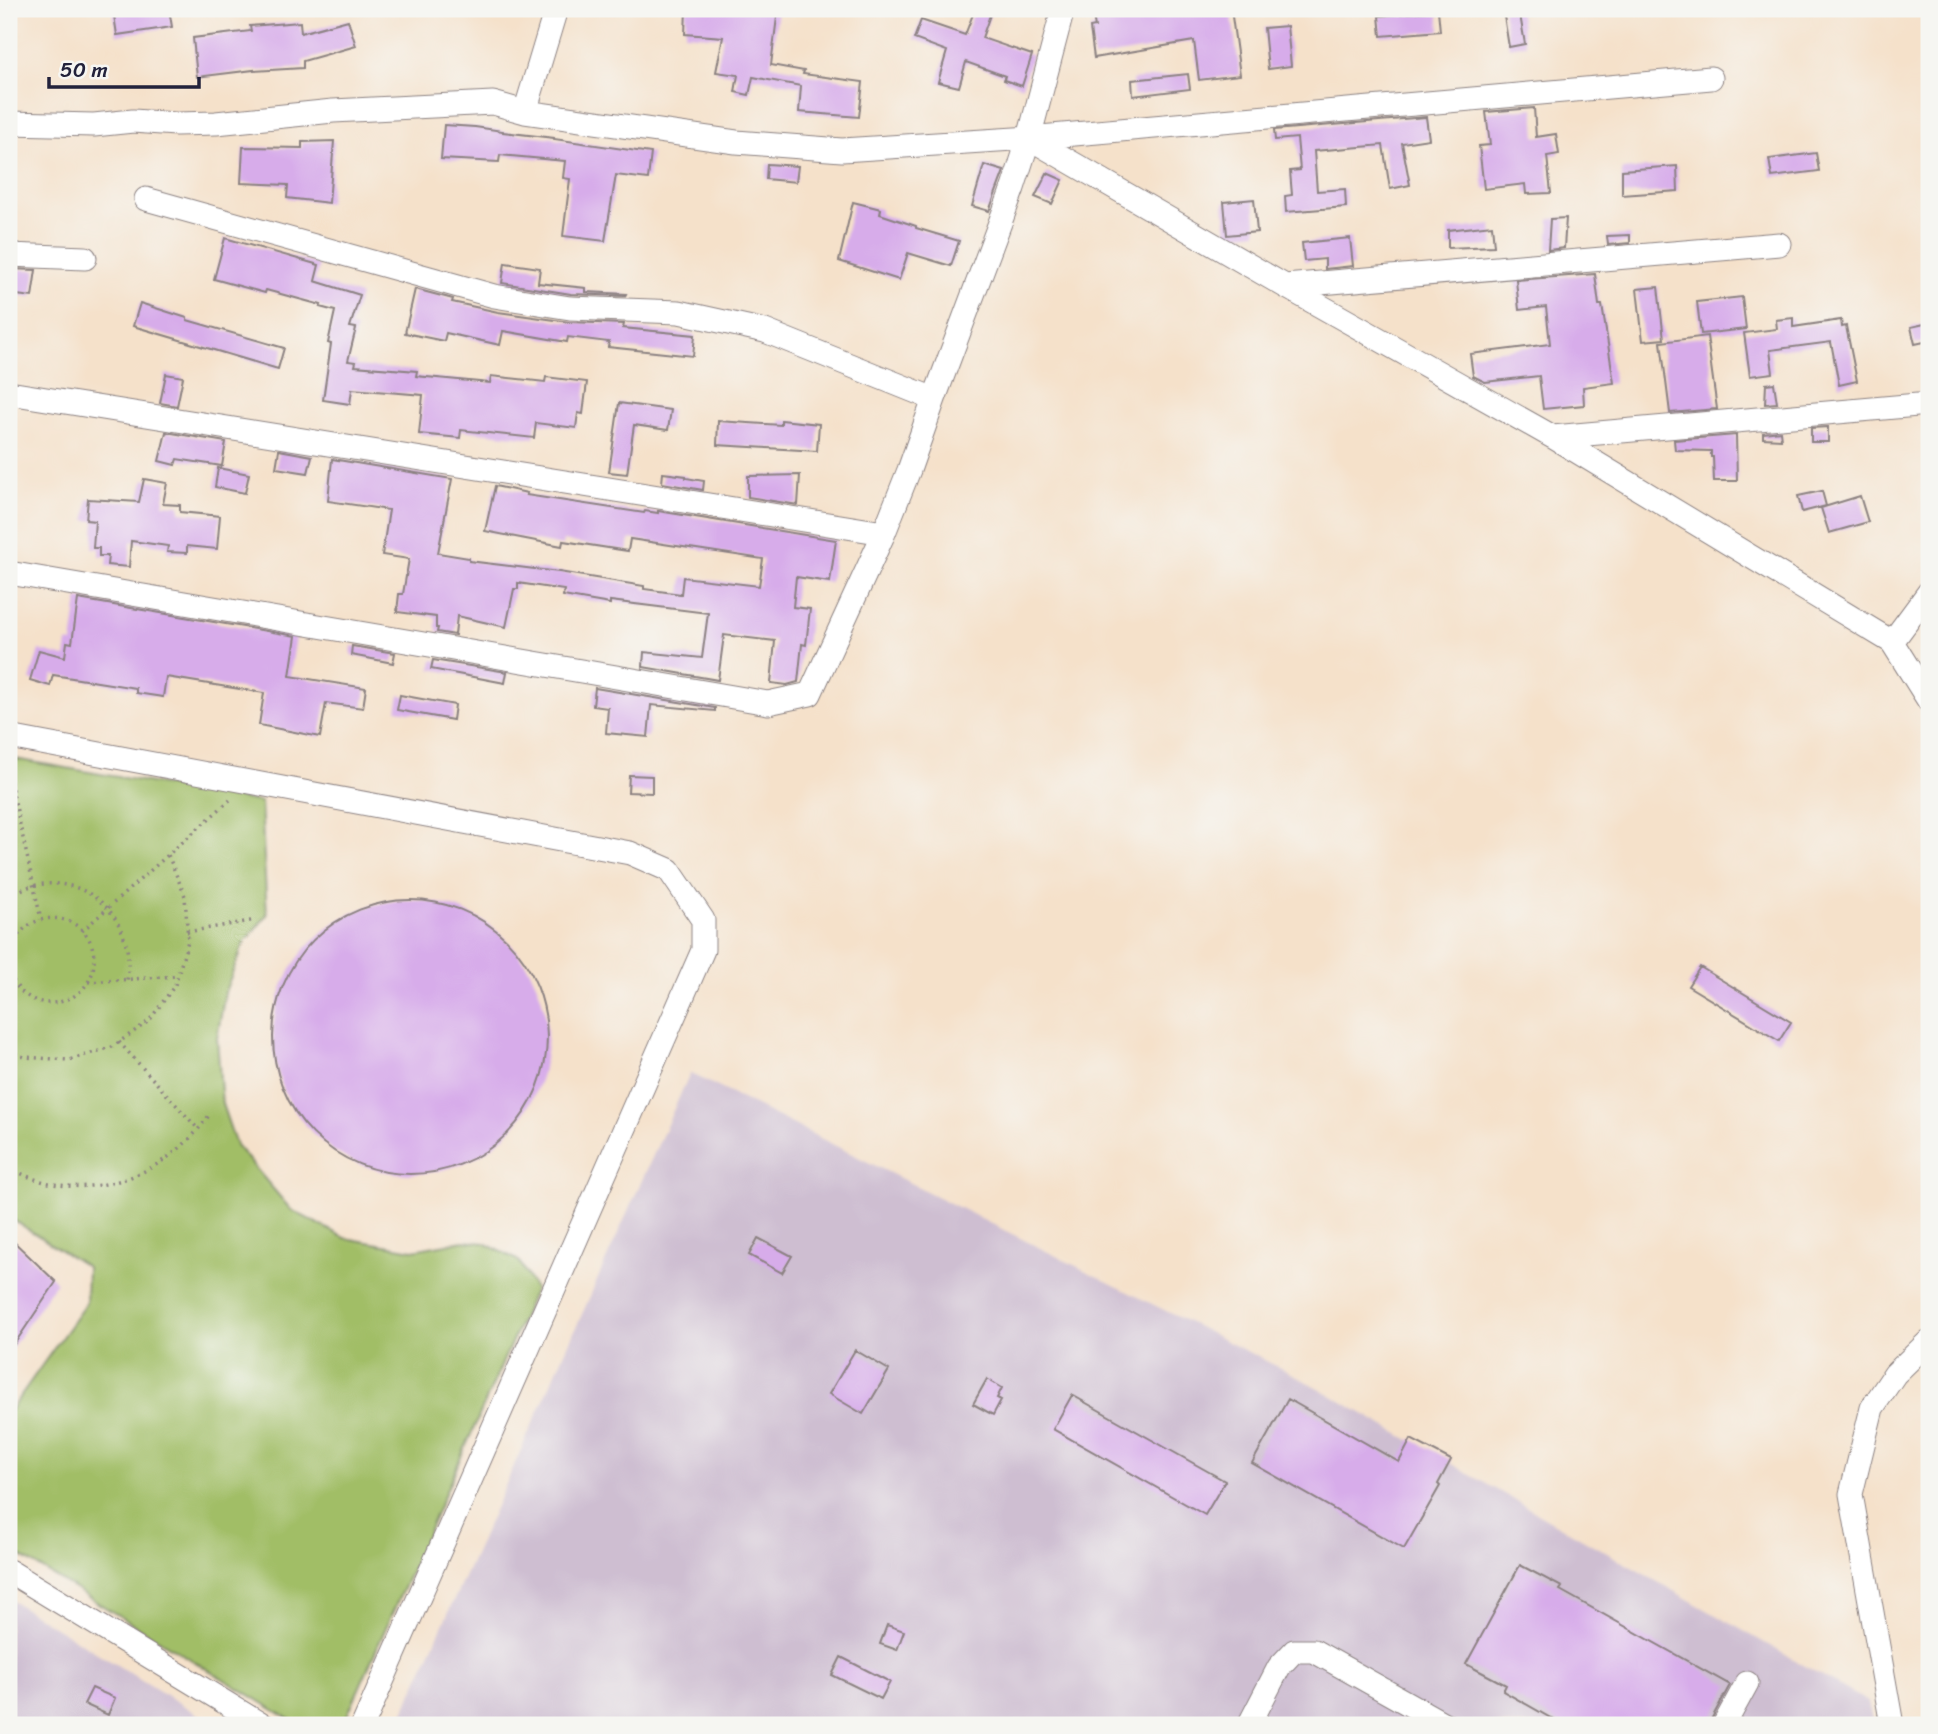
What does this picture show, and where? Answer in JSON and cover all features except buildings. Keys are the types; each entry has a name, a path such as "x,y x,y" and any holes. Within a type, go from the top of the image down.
{"street":[{"path":"525,112 556,9"},
{"path":"9,573 768,703 810,694 884,533 909,470 1013,188 1063,9"},
{"path":"9,123 216,123 333,111 493,103 525,112 736,142 842,150 1029,138 1711,78"},
{"path":"1029,138 1553,437 1892,642 1929,701"},
{"path":"146,199 494,296 570,308 679,312 765,331 934,399"},
{"path":"1285,286 1779,244"},
{"path":"9,256 85,258"},
{"path":"9,393 884,533"},
{"path":"1553,437 1929,404"},
{"path":"1892,642 1929,592"},
{"path":"9,737 630,853 669,870 703,920 703,950 363,1725"},
{"path":"1892,1725 1851,1493 1872,1408 1895,1374 1929,1340"},
{"path":"9,1571 262,1725"},
{"path":"1250,1725 1279,1667 1294,1651 1314,1651 1446,1725"},
{"path":"1724,1725 1747,1683"}],"path":[{"path":"9,775 41,919"},
{"path":"82,932 233,797"},
{"path":"9,1051 24,1057 69,1060 112,1047 149,1021 175,985 188,941 185,896 168,855"},
{"path":"9,896 27,887 53,883 80,888 103,902 120,923 128,949 127,980"},
{"path":"9,954 19,932 29,924 52,918 74,924 82,932 89,940 94,961 88,982 80,992 57,1003 32,999 13,981 9,969"},
{"path":"187,932 256,920"},
{"path":"88,982 178,975"},
{"path":"119,1042 199,1130"},
{"path":"9,1167 35,1179 66,1185 108,1183 132,1177 155,1167 180,1149 210,1114"}],"shaded area":[{"path":"690,1073 1304,1380 1868,1702 1874,1725 398,1725"},
{"path":"9,1599 215,1725 9,1725"}],"green space":[{"path":"9,758 261,802 267,915 244,943 225,992 217,1038 222,1104 236,1145 291,1210 345,1238 413,1250 463,1241 485,1243 519,1261 535,1289 343,1725 299,1725 9,1549 9,1412 86,1303 87,1267 9,1217"}]}
